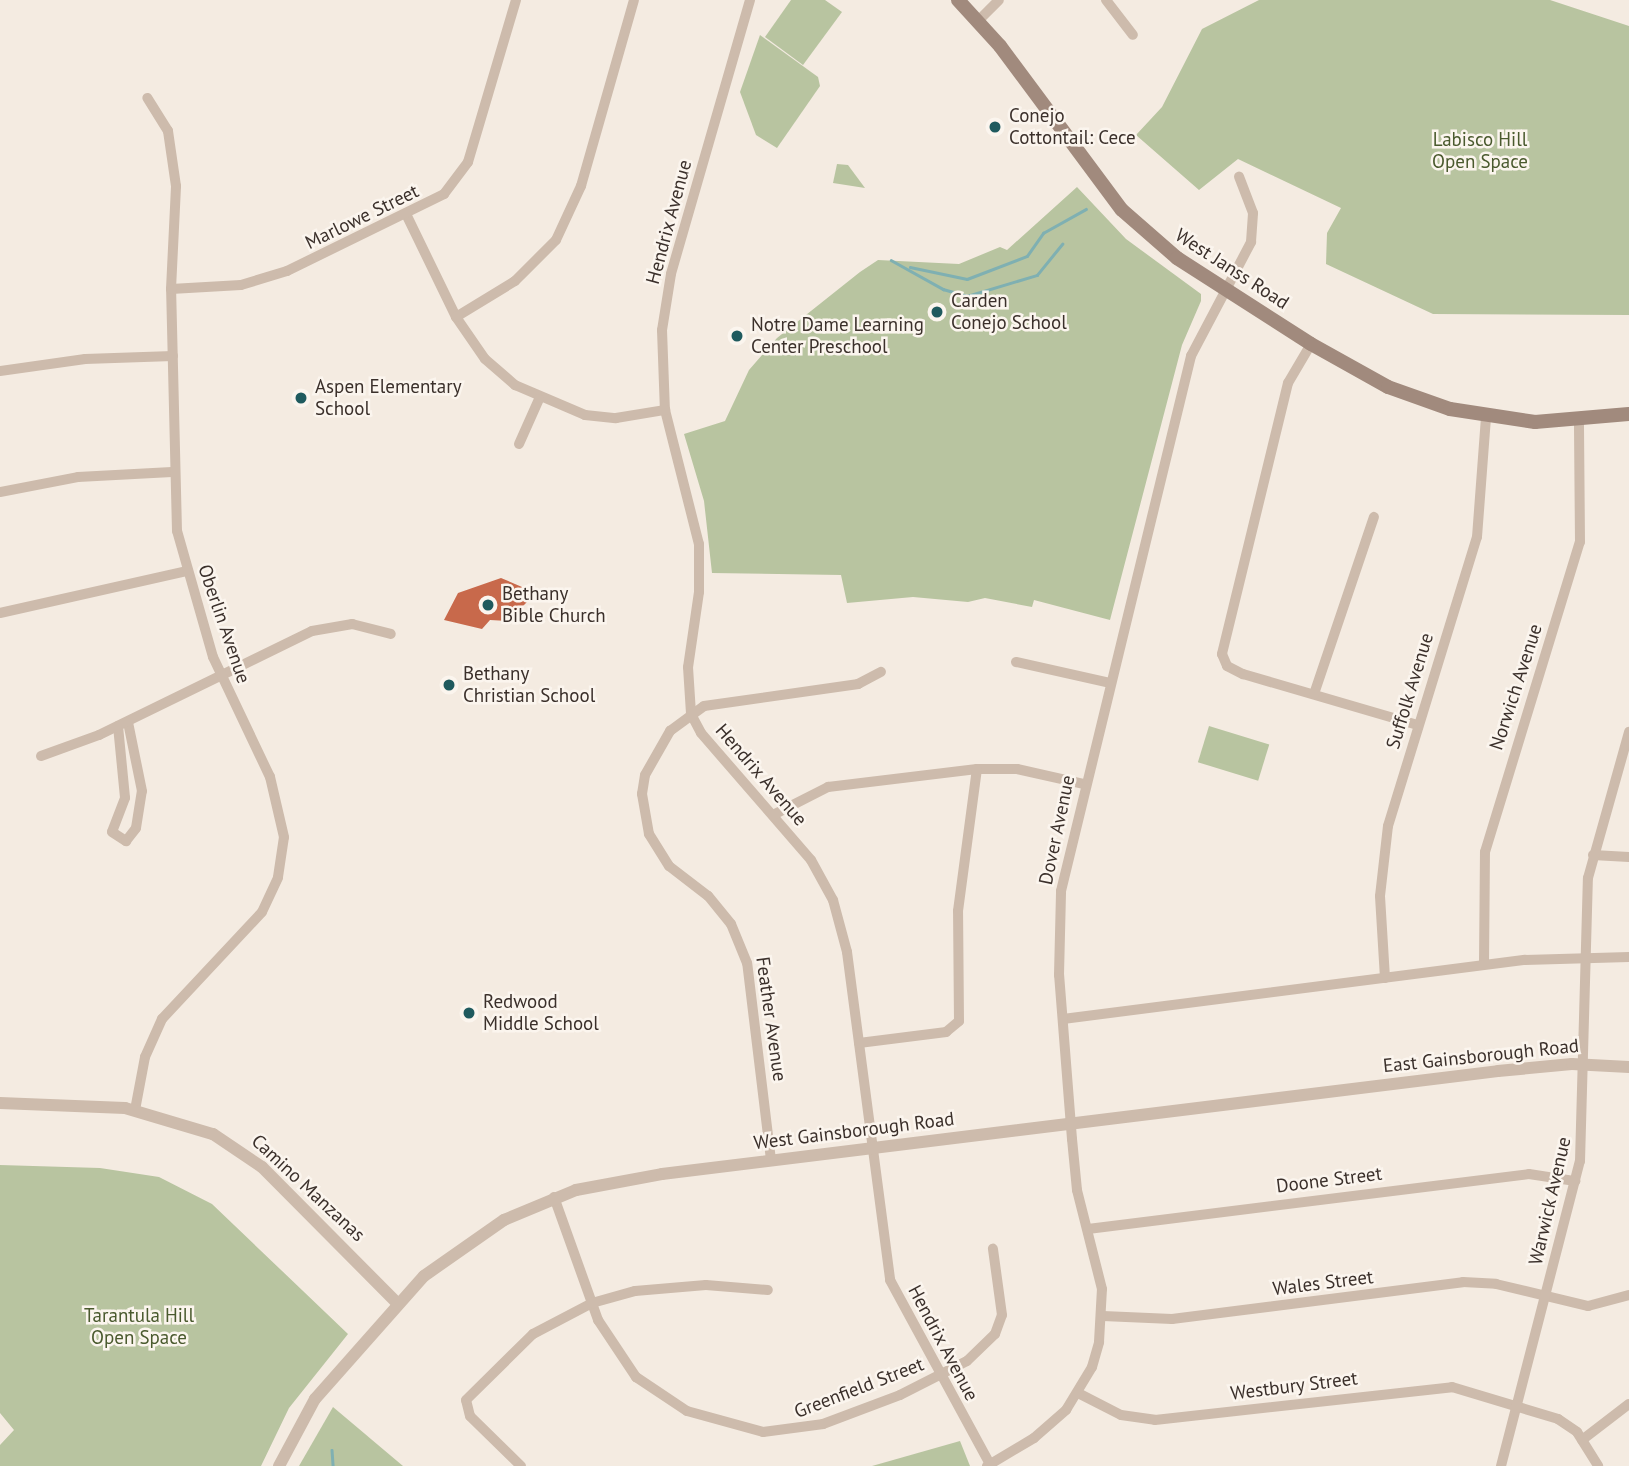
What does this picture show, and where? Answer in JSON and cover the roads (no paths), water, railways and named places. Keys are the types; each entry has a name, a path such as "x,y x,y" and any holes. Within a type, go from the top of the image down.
{"main road":[{"name":"West Janss Road","path":"958,0 979,20 1122,210 1158,243 1311,344 1388,387 1486,417 1578,421 1629,414"}],"street":[{"name":"Marlowe Street","path":"171,289 262,280 407,216 444,194 468,162 516,0"},
{"path":"456,317 515,281 555,240 581,186 634,0"},
{"name":"Hendrix Avenue","path":"750,0 671,274 662,330 665,410 699,544 699,592 688,667 691,714 701,733 811,860 833,900 845,941 890,1280 989,1465"},
{"path":"979,20 999,0"},
{"path":"1106,0 1133,36"},
{"name":"Oberlin Avenue","path":"135,1110 145,1057 162,1019 262,912 283,855 277,795 221,677 186,571 173,472 171,289 174,168 168,131 147,98"},
{"name":"Dover Avenue","path":"989,1465 1034,1438 1078,1393 1092,1367 1103,1316 1100,1274 1088,1229 1071,1124 1063,1019 1059,910 1084,784 1191,356 1247,257 1254,230 1238,177"},
{"path":"407,216 456,317 493,367 539,400 616,418 665,410"},
{"path":"1311,344 1288,383 1224,635 1224,660 1242,674 1417,725"},
{"path":"0,371 85,359 173,356"},
{"path":"519,444 539,400"},
{"name":"Suffolk Avenue","path":"1385,978 1384,858 1417,725 1481,519 1486,417"},
{"name":"Norwich Avenue","path":"1484,964 1485,852 1580,542 1578,421"},
{"path":"0,492 78,477 173,472"},
{"path":"1314,694 1374,517"},
{"path":"0,613 186,571"},
{"path":"40,756 123,724 332,626 371,626 391,634"},
{"path":"1016,662 1110,683"},
{"name":"Feather Avenue","path":"771,1160 751,987 740,939 708,896 669,866 644,816 650,760 670,731 691,714 743,697 858,684 881,672"},
{"path":"123,724 142,791 136,828 125,841 112,832 125,798 123,724"},
{"name":"Warwick Avenue","path":"1501,1466 1546,1297 1584,1127 1584,956 1593,855 1629,732"},
{"path":"773,815 828,787 977,769 1017,769 1084,784"},
{"path":"859,1042 946,1032 959,1021 958,911 977,769"},
{"path":"1593,855 1629,857"},
{"path":"1063,1019 1484,964 1584,956 1629,957"},
{"name":"East Gainsborough Road","path":"1338,1091 1584,1064 1629,1068"},
{"name":"West Gainsborough Road","path":"279,1466 315,1399 401,1299 481,1233 554,1197 628,1178 1338,1091"},
{"name":"Camino Manzanas","path":"0,1103 135,1110 185,1123 237,1148 401,1299"},
{"name":"Doone Street","path":"1088,1229 1529,1174 1574,1181"},
{"name":"Greenfield Street","path":"554,1197 606,1336 636,1377 687,1412 752,1431 803,1430 939,1376 967,1361 995,1334 1002,1298 993,1249"},
{"name":"Wales Street","path":"1103,1316 1193,1317 1463,1282 1588,1306 1629,1295"},
{"path":"521,1466 470,1416 466,1400 533,1334 592,1303 669,1287 768,1290"},
{"name":"Westbury Street","path":"1078,1393 1121,1415 1155,1420 1440,1386 1517,1403 1558,1419 1582,1440 1598,1466"},
{"path":"1582,1440 1629,1404"}],"waterway":[{"path":"910,267 967,279 1027,256 1043,233 1086,209"},
{"path":"891,260 943,289 967,296 1037,275 1062,244"},
{"path":"332,1450 333,1466"}],"place":[{"name":"Conejo Cottontail: Cece","path":"995,127"},
{"name":"Carden Conejo School","path":"937,312"},
{"name":"Notre Dame Learning Center Preschool","path":"737,336"},
{"name":"Aspen Elementary School","path":"301,398"},
{"name":"Bethany Bible Church","path":"488,605"},
{"name":"Bethany Christian School","path":"449,685"},
{"name":"Redwood Middle School","path":"469,1013"}],"park label":[{"name":"Labisco Hill Open Space","path":"1480,151"},
{"name":"Tarantula Hill Open Space","path":"139,1327"}]}
